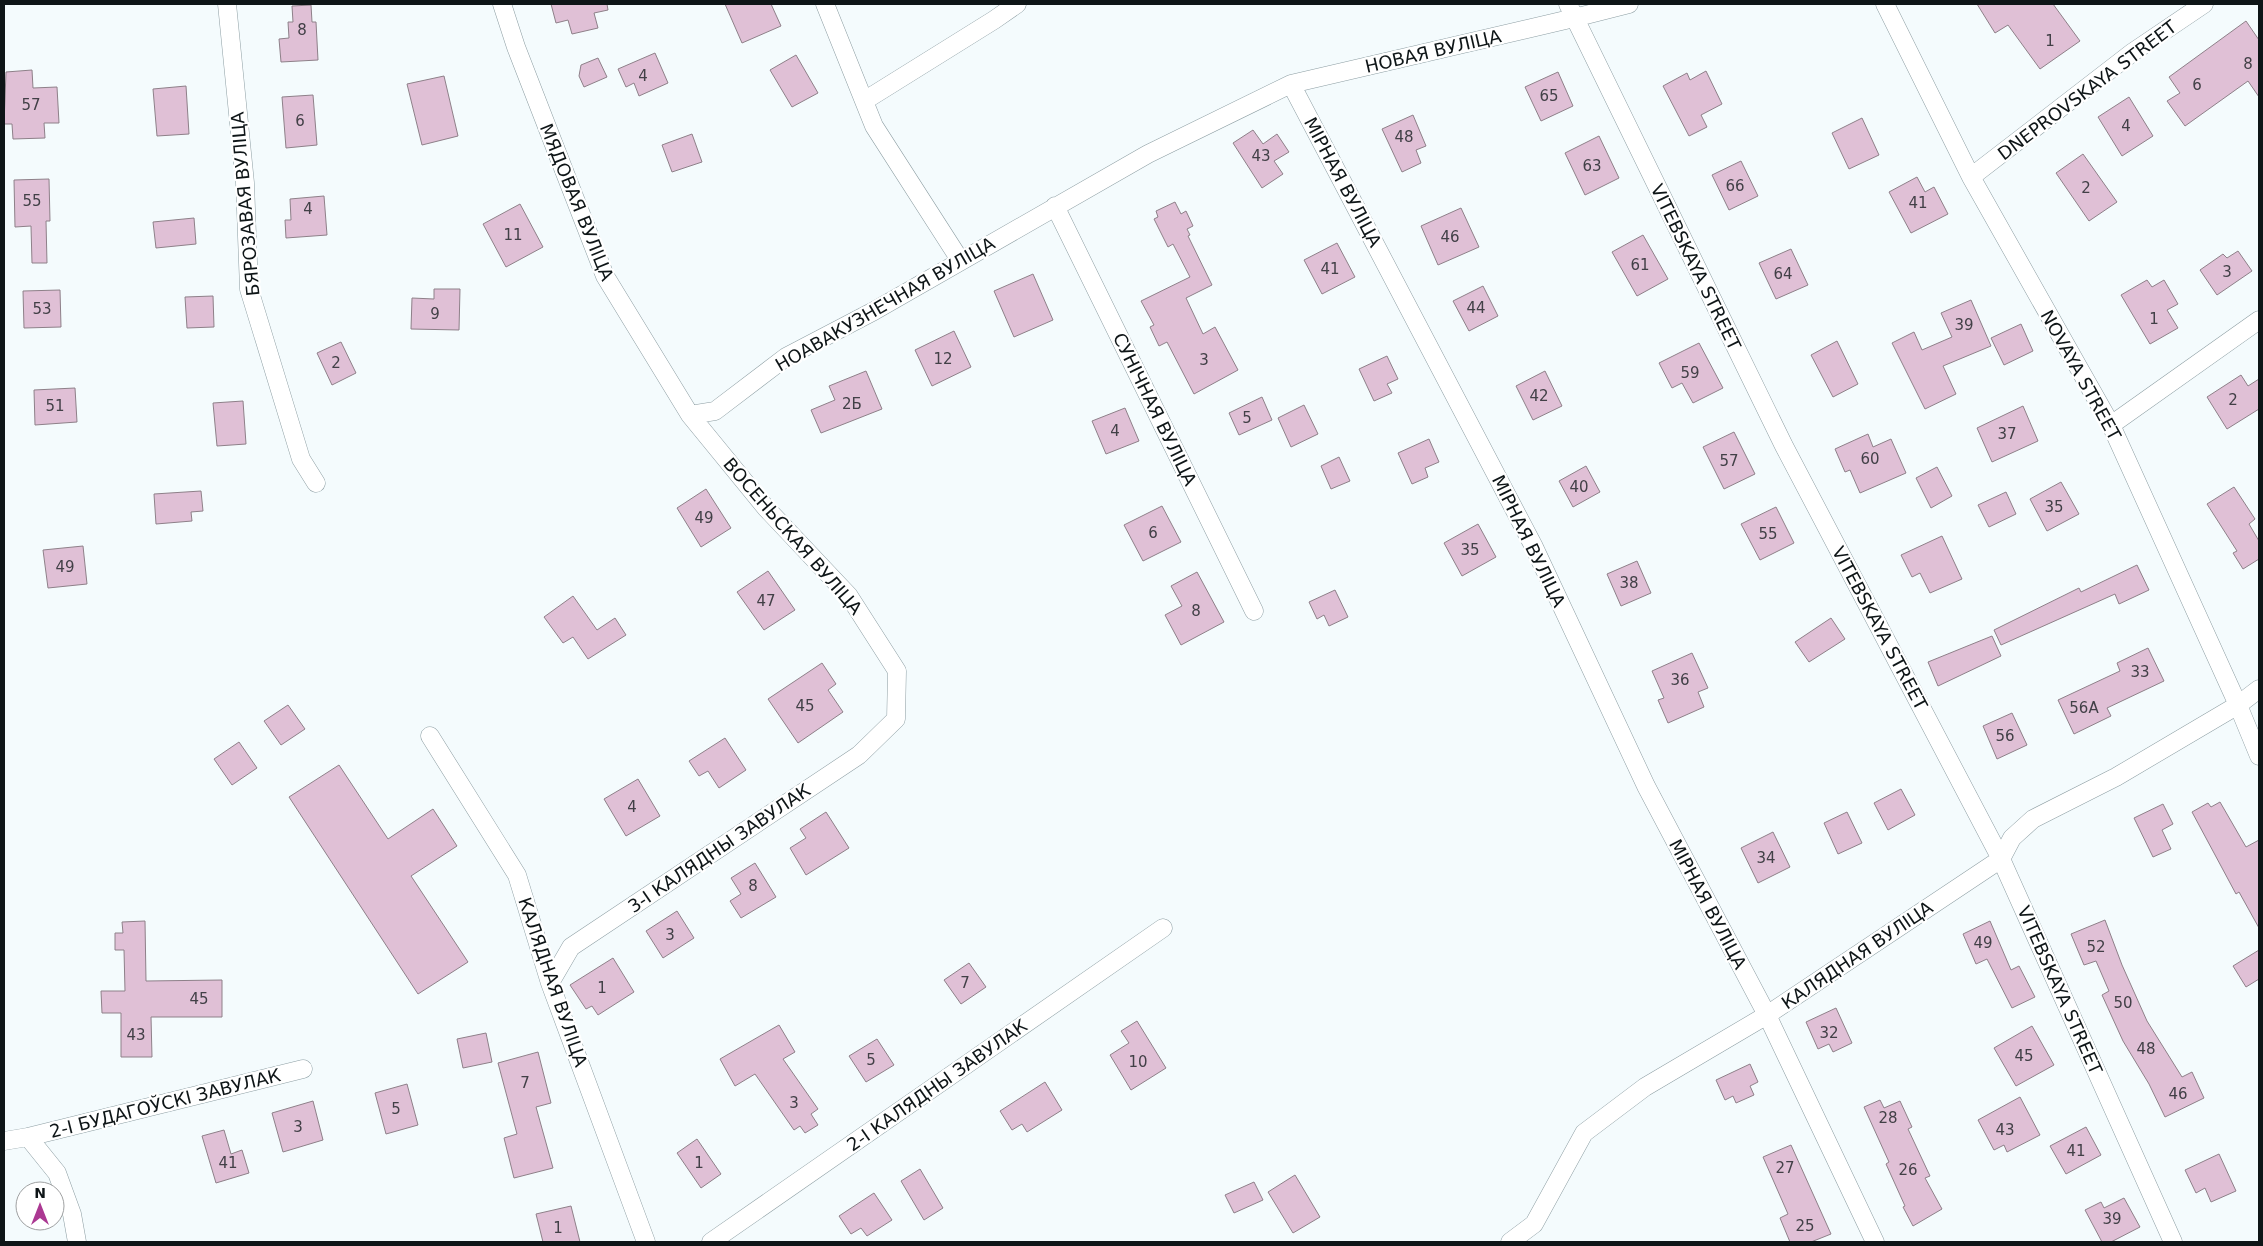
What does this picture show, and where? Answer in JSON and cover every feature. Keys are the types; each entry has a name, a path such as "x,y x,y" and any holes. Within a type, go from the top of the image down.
{"street":[{"name":"БЯРОЗАВАЯ ВУЛІЦА","path":"227,4 245,182 249,289 301,459 316,483"},
{"name":"МЯДОВАЯ ВУЛІЦА","path":"502,4 516,48 605,276 690,415"},
{"path":"825,4 874,126 960,260"},
{"path":"864,101 1017,4"},
{"path":"1571,11 1629,4"},
{"name":"NOVAYA STREET","path":"1885,4 1971,177 2111,425 2238,705 2259,756"},
{"name":"DNEPROVSKAYA STREET","path":"1971,177 2133,52 2204,4"},
{"name":"НОВАЯ ВУЛІЦА","path":"1291,84 1571,11"},
{"name":"VITEBSKAYA STREET","path":"1571,11 1784,446 2001,859 2173,1242"},
{"path":"1055,206 1148,154 1291,84"},
{"name":"МІРНАЯ ВУЛІЦА","path":"1291,84 1534,547 1646,786 1767,1016 1875,1242"},
{"name":"НОАВАКУЗНЕЧНАЯ ВУЛІЦА","path":"690,415 715,411 786,357 874,311 1055,206"},
{"name":"СУНІЧНАЯ ВУЛІЦА","path":"1055,206 1254,611"},
{"path":"2111,425 2259,320"},
{"name":"ВОСЕНЬСКАЯ ВУЛІЦА","path":"690,415 766,508 849,596 898,671 896,719"},
{"name":"КАЛЯДНАЯ ВУЛІЦА","path":"1510,1242 1534,1224 1584,1133 1645,1087 1767,1016 2001,859 2012,838 2033,819 2116,777 2238,705 2259,689"},
{"name":"3-І КАЛЯДНЫ ЗАВУЛАК","path":"550,983 571,947 860,755 896,719"},
{"name":"КАЛЯДНАЯ ВУЛІЦА","path":"430,736 517,875 550,983 646,1242"},
{"name":"2-І КАЛЯДНЫ ЗАВУЛАК","path":"711,1242 1163,928"},
{"name":"2-І БУДАГОЎСКІ ЗАВУЛАК","path":"4,1141 28,1137 303,1069"},
{"path":"28,1137 57,1173 72,1214 77,1242"}],"building":[{"path":"551,4 607,4 608,10 594,13 598,28 572,34 568,20 556,23"},
{"path":"725,4 771,4 781,26 742,43"},
{"path":"1977,4 2053,4 2080,41 2040,69 2008,25 1995,33"},
{"path":"311,5 312,22 316,22 318,60 281,62 279,39 289,38 288,22 293,22 292,6"},
{"path":"2246,21 2259,40 2259,97 2248,81 2185,126 2167,101 2180,93 2169,77"},
{"path":"655,53 668,83 639,96 634,83 626,87 618,69"},
{"path":"796,55 818,93 792,107 770,70"},
{"path":"598,58 607,77 584,87 579,76 581,65"},
{"path":"32,70 33,88 57,87 59,123 44,123 45,138 13,139 12,124 4,124 6,72"},
{"path":"1706,71 1722,104 1701,115 1707,127 1689,136 1663,86 1687,73 1690,80"},
{"path":"1558,72 1573,106 1541,121 1525,87"},
{"path":"444,76 458,136 422,145 407,84"},
{"path":"186,86 189,134 157,136 153,89"},
{"path":"313,95 317,145 286,148 282,97"},
{"path":"2129,97 2153,136 2122,156 2098,117"},
{"path":"1413,115 1426,146 1416,150 1421,163 1402,172 1382,129"},
{"path":"1862,118 1879,155 1849,169 1832,133"},
{"path":"1253,130 1263,144 1277,134 1289,152 1274,161 1283,174 1262,188 1233,143"},
{"path":"692,134 702,162 672,172 662,145"},
{"path":"1599,136 1619,178 1585,195 1565,153"},
{"path":"2083,154 2117,202 2089,221 2056,173"},
{"path":"1741,161 1758,196 1729,210 1712,175"},
{"path":"1917,177 1925,192 1934,187 1948,214 1911,233 1889,192"},
{"path":"49,179 50,221 46,221 47,263 32,263 31,226 15,227 14,180"},
{"path":"324,196 327,235 286,238 285,220 291,220 290,199"},
{"path":"1175,202 1181,214 1186,211 1193,226 1187,229 1190,235 1188,236 1212,285 1186,298 1203,334 1215,327 1238,370 1194,394 1167,342 1159,346 1150,327 1154,325 1141,301 1190,277 1173,244 1168,247 1154,219 1158,217 1156,211"},
{"path":"520,204 543,247 506,267 483,224"},
{"path":"1461,208 1479,247 1438,265 1421,226"},
{"path":"194,218 196,244 156,248 153,222"},
{"path":"1643,235 1668,279 1637,296 1612,252"},
{"path":"1337,243 1355,277 1322,294 1304,260"},
{"path":"1791,249 1808,285 1776,299 1759,263"},
{"path":"2238,251 2252,271 2217,295 2200,270 2223,254 2227,258"},
{"path":"1033,274 1053,320 1014,337 994,291"},
{"path":"2147,280 2152,287 2164,280 2178,304 2167,310 2178,328 2150,344 2121,295"},
{"path":"1483,286 1498,316 1469,331 1453,301"},
{"path":"434,289 460,289 459,330 411,329 412,298 434,299"},
{"path":"60,290 61,327 24,328 23,291"},
{"path":"213,296 214,327 187,328 185,297"},
{"path":"1971,300 1991,346 1943,366 1956,394 1925,409 1892,343 1914,332 1922,350 1952,337 1941,313"},
{"path":"2021,324 2033,351 2004,365 1991,338"},
{"path":"954,331 971,367 932,386 915,350"},
{"path":"1837,341 1858,384 1833,397 1811,355"},
{"path":"341,342 356,373 332,385 317,353"},
{"path":"1699,343 1723,388 1693,403 1682,383 1672,388 1659,363"},
{"path":"1387,356 1398,379 1387,384 1392,393 1374,401 1359,369"},
{"path":"866,371 882,409 821,433 811,410 835,400 829,386"},
{"path":"1545,371 1562,406 1533,420 1516,386"},
{"path":"2241,375 2248,386 2259,379 2259,409 2227,429 2207,397"},
{"path":"75,388 77,422 35,425 34,390"},
{"path":"1262,397 1272,420 1239,435 1229,413"},
{"path":"243,401 246,444 217,446 213,403"},
{"path":"1304,405 1318,434 1291,447 1278,418"},
{"path":"2023,406 2038,441 1992,462 1977,428"},
{"path":"1125,408 1139,441 1106,454 1092,421"},
{"path":"1734,432 1755,474 1724,489 1703,447"},
{"path":"1868,434 1873,447 1891,439 1906,473 1860,493 1850,470 1845,472 1835,449"},
{"path":"1429,439 1439,462 1425,468 1428,477 1412,484 1398,453"},
{"path":"1339,457 1350,481 1331,489 1321,466"},
{"path":"1586,466 1600,492 1573,507 1559,481"},
{"path":"1937,467 1952,496 1931,508 1916,478"},
{"path":"2061,482 2079,514 2047,531 2030,499"},
{"path":"2234,487 2255,519 2249,524 2259,541 2259,559 2243,569 2233,553 2237,551 2207,504"},
{"path":"706,489 731,528 701,547 677,508"},
{"path":"201,491 203,511 191,512 192,521 156,524 154,494"},
{"path":"2006,492 2016,514 1989,527 1978,505"},
{"path":"1162,506 1181,542 1143,561 1124,525"},
{"path":"1776,507 1794,543 1760,560 1741,524"},
{"path":"1478,524 1496,557 1462,576 1444,543"},
{"path":"1942,536 1962,579 1930,593 1920,573 1912,577 1901,555"},
{"path":"83,546 87,584 48,588 43,550"},
{"path":"1637,561 1651,593 1621,606 1607,574"},
{"path":"2137,565 2149,590 2119,604 2115,594 2001,645 1994,630 2079,588 2081,592"},
{"path":"768,571 795,610 764,630 737,592"},
{"path":"1197,572 1224,622 1181,645 1165,615 1182,606 1171,586"},
{"path":"1335,590 1348,617 1329,626 1324,615 1317,619 1309,602"},
{"path":"573,596 597,630 615,618 626,635 588,659 573,637 563,643 544,617"},
{"path":"1831,618 1845,639 1809,662 1795,642"},
{"path":"1992,636 2001,656 1938,686 1928,662"},
{"path":"2148,648 2164,681 2107,708 2111,716 2074,734 2058,700 2120,671 2117,663"},
{"path":"1692,653 1708,688 1698,692 1704,707 1668,723 1658,700 1664,698 1652,671"},
{"path":"822,663 836,684 828,690 843,712 798,743 768,699"},
{"path":"288,705 305,729 281,745 264,721"},
{"path":"2012,713 2027,745 1997,759 1983,726"},
{"path":"725,738 746,770 719,788 708,771 699,776 689,761"},
{"path":"239,742 257,768 232,785 214,759"},
{"path":"339,765 388,839 433,809 457,846 411,876 468,962 418,994 289,797"},
{"path":"638,779 660,816 626,836 604,799"},
{"path":"1901,789 1915,815 1888,830 1874,803"},
{"path":"2220,802 2246,847 2259,840 2259,928 2239,892 2236,894 2192,812 2208,803 2211,807"},
{"path":"2163,804 2173,824 2162,830 2171,849 2153,857 2134,818"},
{"path":"826,812 849,848 806,875 790,848 806,838 800,829"},
{"path":"1847,812 1862,843 1838,854 1824,823"},
{"path":"1773,832 1790,867 1758,883 1741,848"},
{"path":"755,863 776,897 741,918 730,901 741,894 731,878"},
{"path":"677,911 694,938 663,958 646,931"},
{"path":"2105,920 2122,965 2147,1021 2182,1077 2192,1072 2204,1098 2165,1117 2149,1084 2123,1041 2102,995 2109,991 2096,961 2084,965 2071,934"},
{"path":"145,921 146,981 222,980 222,1017 151,1017 152,1057 121,1057 121,1013 102,1013 101,991 125,991 124,950 115,950 115,933 123,933 122,922"},
{"path":"1990,921 2011,970 2019,966 2035,997 2012,1008 1987,959 1976,964 1963,934"},
{"path":"2259,950 2259,979 2246,987 2233,966"},
{"path":"613,958 634,992 598,1015 592,1006 586,1009 570,985"},
{"path":"969,963 986,987 961,1004 944,980"},
{"path":"1836,1008 1852,1043 1833,1052 1829,1044 1818,1049 1806,1022"},
{"path":"1137,1021 1166,1068 1131,1090 1110,1055 1129,1043 1121,1031"},
{"path":"779,1025 795,1052 783,1059 818,1109 811,1114 818,1125 805,1133 800,1126 794,1130 755,1074 735,1086 720,1059"},
{"path":"2032,1026 2054,1065 2016,1086 1994,1048"},
{"path":"486,1033 492,1062 463,1068 457,1039"},
{"path":"877,1039 894,1065 866,1082 849,1056"},
{"path":"538,1052 551,1103 536,1107 553,1168 514,1178 504,1138 517,1134 498,1063"},
{"path":"1750,1064 1758,1082 1750,1086 1754,1095 1736,1103 1733,1096 1725,1100 1716,1080"},
{"path":"1045,1082 1062,1110 1027,1132 1022,1124 1012,1130 1000,1111"},
{"path":"407,1084 418,1125 386,1134 375,1093"},
{"path":"2020,1097 2040,1135 2007,1152 2004,1145 1994,1150 1978,1120"},
{"path":"1880,1100 1884,1108 1900,1101 1912,1127 1908,1129 1930,1176 1925,1178 1942,1209 1913,1226 1903,1207 1905,1206 1886,1164 1889,1162 1864,1107"},
{"path":"313,1101 323,1140 283,1152 272,1113"},
{"path":"2086,1127 2101,1155 2066,1174 2050,1146"},
{"path":"224,1130 231,1154 242,1150 249,1173 216,1183 202,1136"},
{"path":"697,1139 721,1174 701,1188 677,1153"},
{"path":"1791,1145 1831,1234 1811,1242 1790,1242 1780,1218 1788,1214 1763,1157"},
{"path":"2219,1154 2236,1191 2211,1202 2205,1188 2196,1193 2185,1170"},
{"path":"920,1169 943,1208 924,1220 901,1181"},
{"path":"1295,1175 1320,1217 1293,1233 1268,1192"},
{"path":"1254,1182 1263,1200 1234,1213 1225,1195"},
{"path":"874,1193 892,1220 867,1236 861,1228 851,1234 839,1216"},
{"path":"2124,1198 2140,1227 2111,1242 2102,1242 2085,1210 2101,1202 2104,1208"},
{"path":"571,1206 580,1242 543,1242 536,1214"}]}
